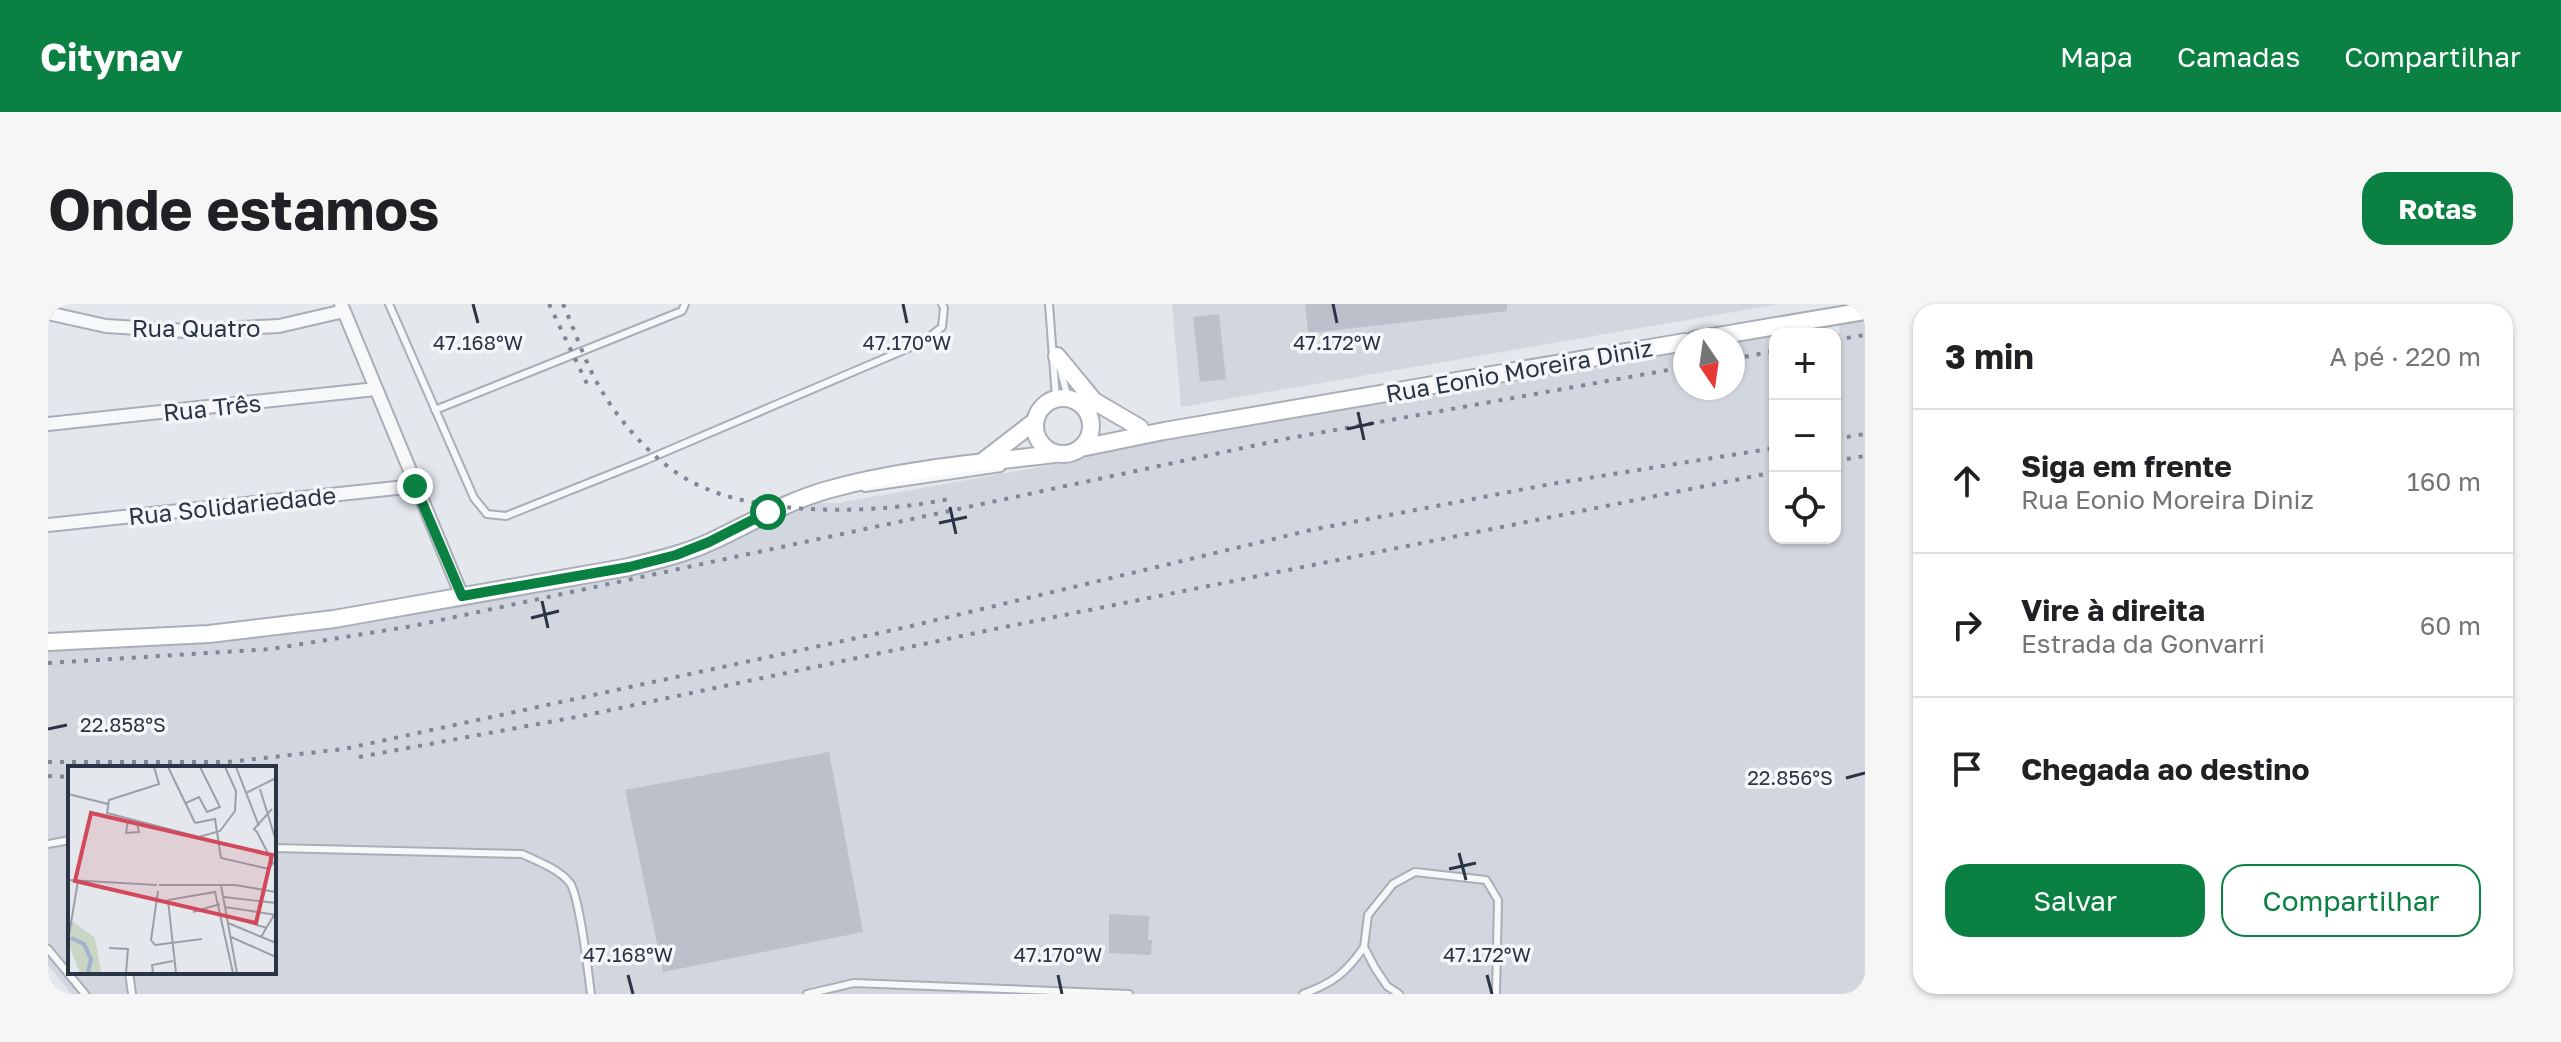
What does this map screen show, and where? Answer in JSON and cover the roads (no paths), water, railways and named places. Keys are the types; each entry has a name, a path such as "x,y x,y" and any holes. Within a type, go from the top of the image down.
{"main road":[{"path":"1745,331 1865,311"},
{"name":"Rua Eonio Moreira Diniz","path":"48,642 209,634 334,619 629,567 676,555 768,512 826,491 886,476 1068,452 1164,431 1673,344"},
{"path":"1057,356 1094,401 1140,428"},
{"path":"1062,398 1079,402 1087,411 1092,424 1090,437 1068,452 1043,447 1036,436 1034,422 1038,411 1046,403 1062,398"},
{"name":"Rua Eonio Moreira Diniz","path":"1087,411 1117,428 1164,431"},
{"name":"Rua Eonio Moreira Diniz","path":"981,463 1034,422"}],"street":[{"name":"Rua Quatro","path":"48,313 106,326 186,331 279,326 343,307"},
{"path":"343,307 462,596"},
{"name":"Rua Três","path":"48,424 376,389"},
{"name":"Rua Solidariedade","path":"48,525 415,486"}],"lane":[{"path":"389,304 474,498 487,514 506,516 923,342 942,327 942,304"},
{"path":"435,410 682,311 685,304"},
{"path":"1049,304 1062,398"},
{"path":"1051,330 1062,398"},
{"name":"Rua Eonio Moreira Diniz","path":"826,491 885,487 1025,464 1068,452"},
{"path":"48,844 68,840"},
{"path":"276,849 522,854 551,868 569,882 576,898 591,994"},
{"path":"1303,994 1333,982 1353,963 1364,947 1368,915 1393,884 1415,872 1486,880 1498,900 1496,994"},
{"path":"1364,947 1387,986 1399,994"},
{"path":"48,949 68,973"},
{"path":"69,974 85,994"},
{"path":"129,974 132,994"},
{"path":"807,994 854,983 1129,994"}],"railway":[{"path":"549,304 589,388"},
{"path":"563,304 591,372 611,406 654,455 692,482 751,502 821,510 892,507 954,498"},
{"path":"1841,339 1865,335"},
{"path":"1745,357 1769,352"},
{"path":"48,663 271,649 413,626 1285,439 1673,369"},
{"path":"1841,438 1865,434"},
{"path":"48,762 228,762 344,749 907,627 1311,530 1551,484 1769,449"},
{"path":"1841,460 1865,456"},
{"path":"359,757 587,715 990,630 1769,473"},
{"path":"48,776 68,777"}]}
